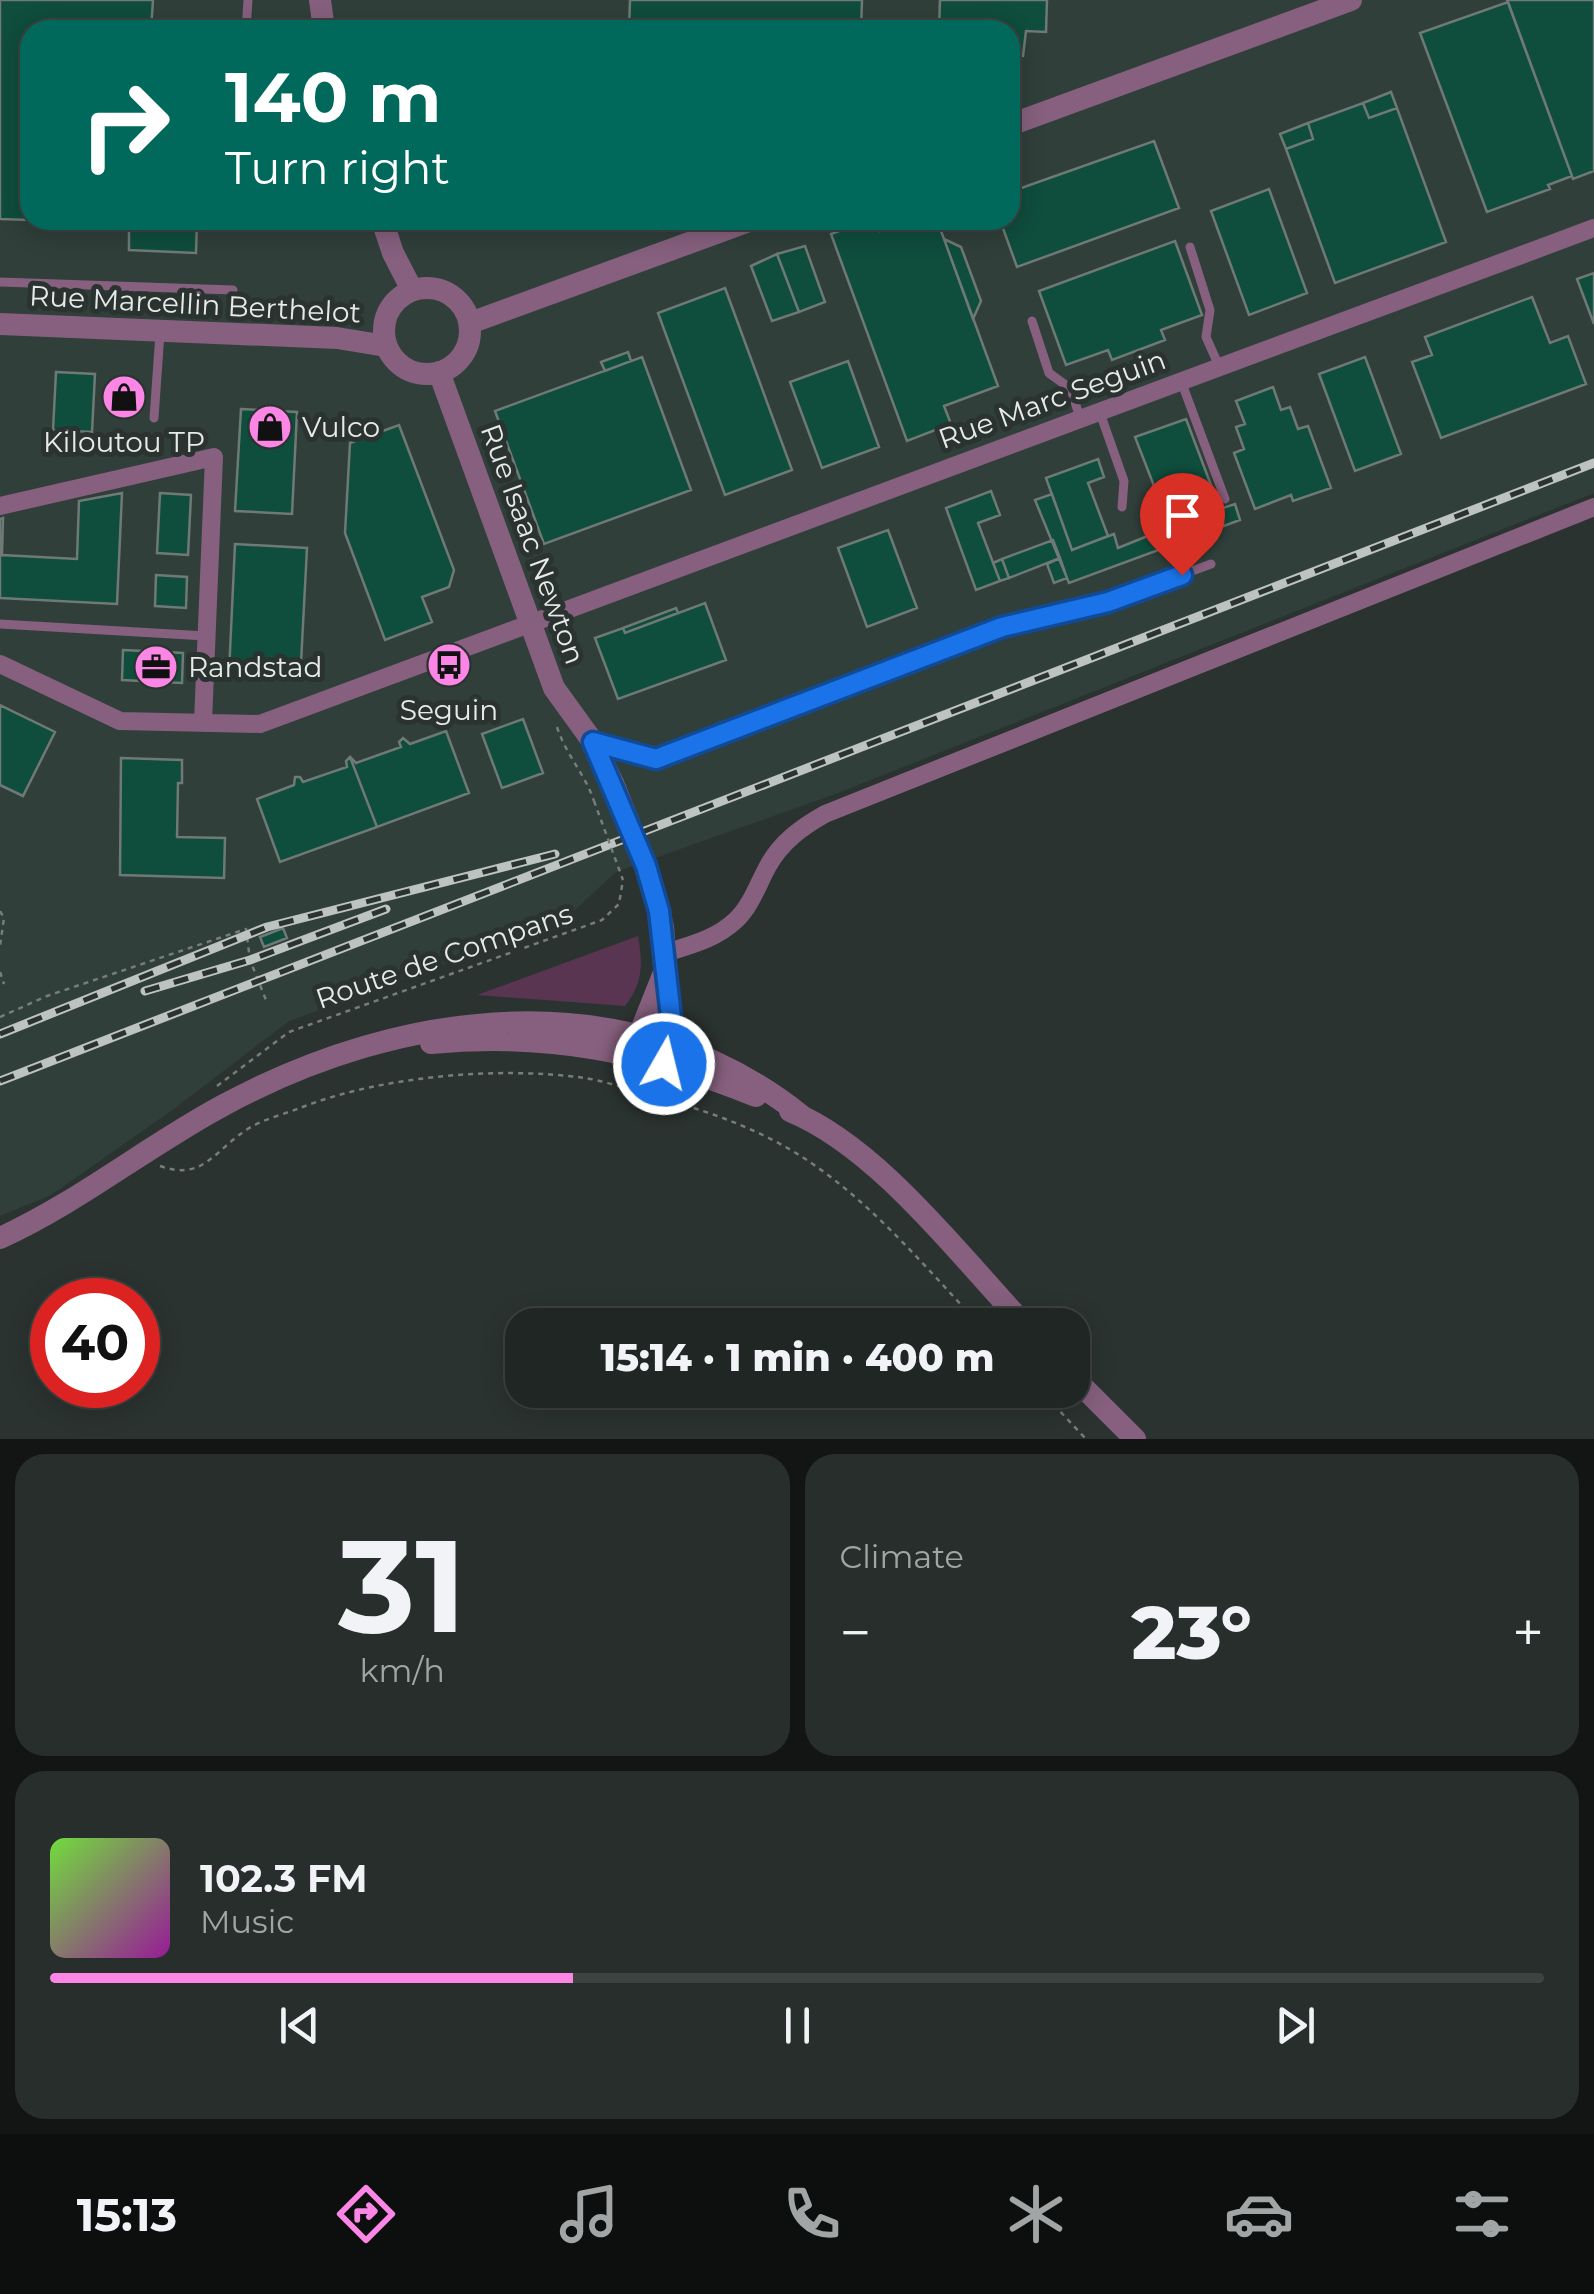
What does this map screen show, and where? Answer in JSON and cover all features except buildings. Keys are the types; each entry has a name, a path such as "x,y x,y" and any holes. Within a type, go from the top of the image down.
{"street":[{"path":"1020,121 1352,0"},
{"name":"Rue Marc Seguin","path":"0,664 110,718 260,724 1594,228"},
{"path":"385,230 412,290"},
{"path":"470,324 725,230"},
{"path":"427,287 455,298 470,324 466,350 458,361 439,372 418,374 393,358 383,332 391,306 412,290 427,287"},
{"name":"Rue Marcellin Berthelot","path":"0,324 337,338 386,346"},
{"name":"Rue Isaac Newton","path":"439,372 554,688 593,742 646,866 659,911 665,960 672,1026 667,1054"},
{"path":"0,506 214,458 203,722"},
{"path":"636,1045 665,960 734,922 778,850 804,826 825,814 1594,507"},
{"path":"0,1238 52,1212 143,1153 269,1082 348,1054 460,1041 636,1045 667,1054 802,1116 854,1150 897,1188 1008,1308"},
{"path":"1090,1394 1135,1439"}],"lane":[{"path":"1190,247 1210,310 1206,338 1218,366"},
{"path":"0,282 233,290"},
{"path":"1032,321 1048,373 1070,389 1080,418"},
{"path":"154,418 160,331"},
{"path":"1181,381 1226,500"},
{"path":"1099,410 1124,480 1122,507"},
{"path":"593,742 656,759 1002,627 1108,602 1211,564"},
{"path":"0,624 206,636"}],"path":[{"name":"Route de Compans","path":"214,1088 290,1032 602,920 619,904 623,880 587,781 563,746 549,704 554,688"},
{"path":"0,911 4,918 0,946"},
{"path":"0,1017 47,996 246,930 250,960 266,1000"},
{"path":"0,972 4,984"},
{"path":"143,1153 154,1164 180,1173 199,1168 251,1127 321,1100 399,1083 495,1074 586,1078 745,1124 816,1166 878,1216 964,1308"},
{"path":"1057,1408 1086,1439"}],"shaded area":[{"path":"0,0 1594,0 1594,493 838,793 616,872 563,921 289,1021 171,1111 51,1195 0,1216"},
{"path":"638,936 640,973 625,1006 477,995"}],"railway":[{"path":"0,1081 1594,463"},
{"path":"0,1034 267,927 555,854"},
{"path":"145,991 250,960 386,909"}],"place":[{"name":"Kiloutou TP","path":"124,397"},
{"name":"Vulco","path":"270,427"},
{"name":"Seguin","path":"449,665"},
{"name":"Randstad","path":"156,667"}],"route":[{"path":"664,1064 672,1026 663,927 646,866 593,742 656,759 1002,627 1108,602 1182,575"}]}
